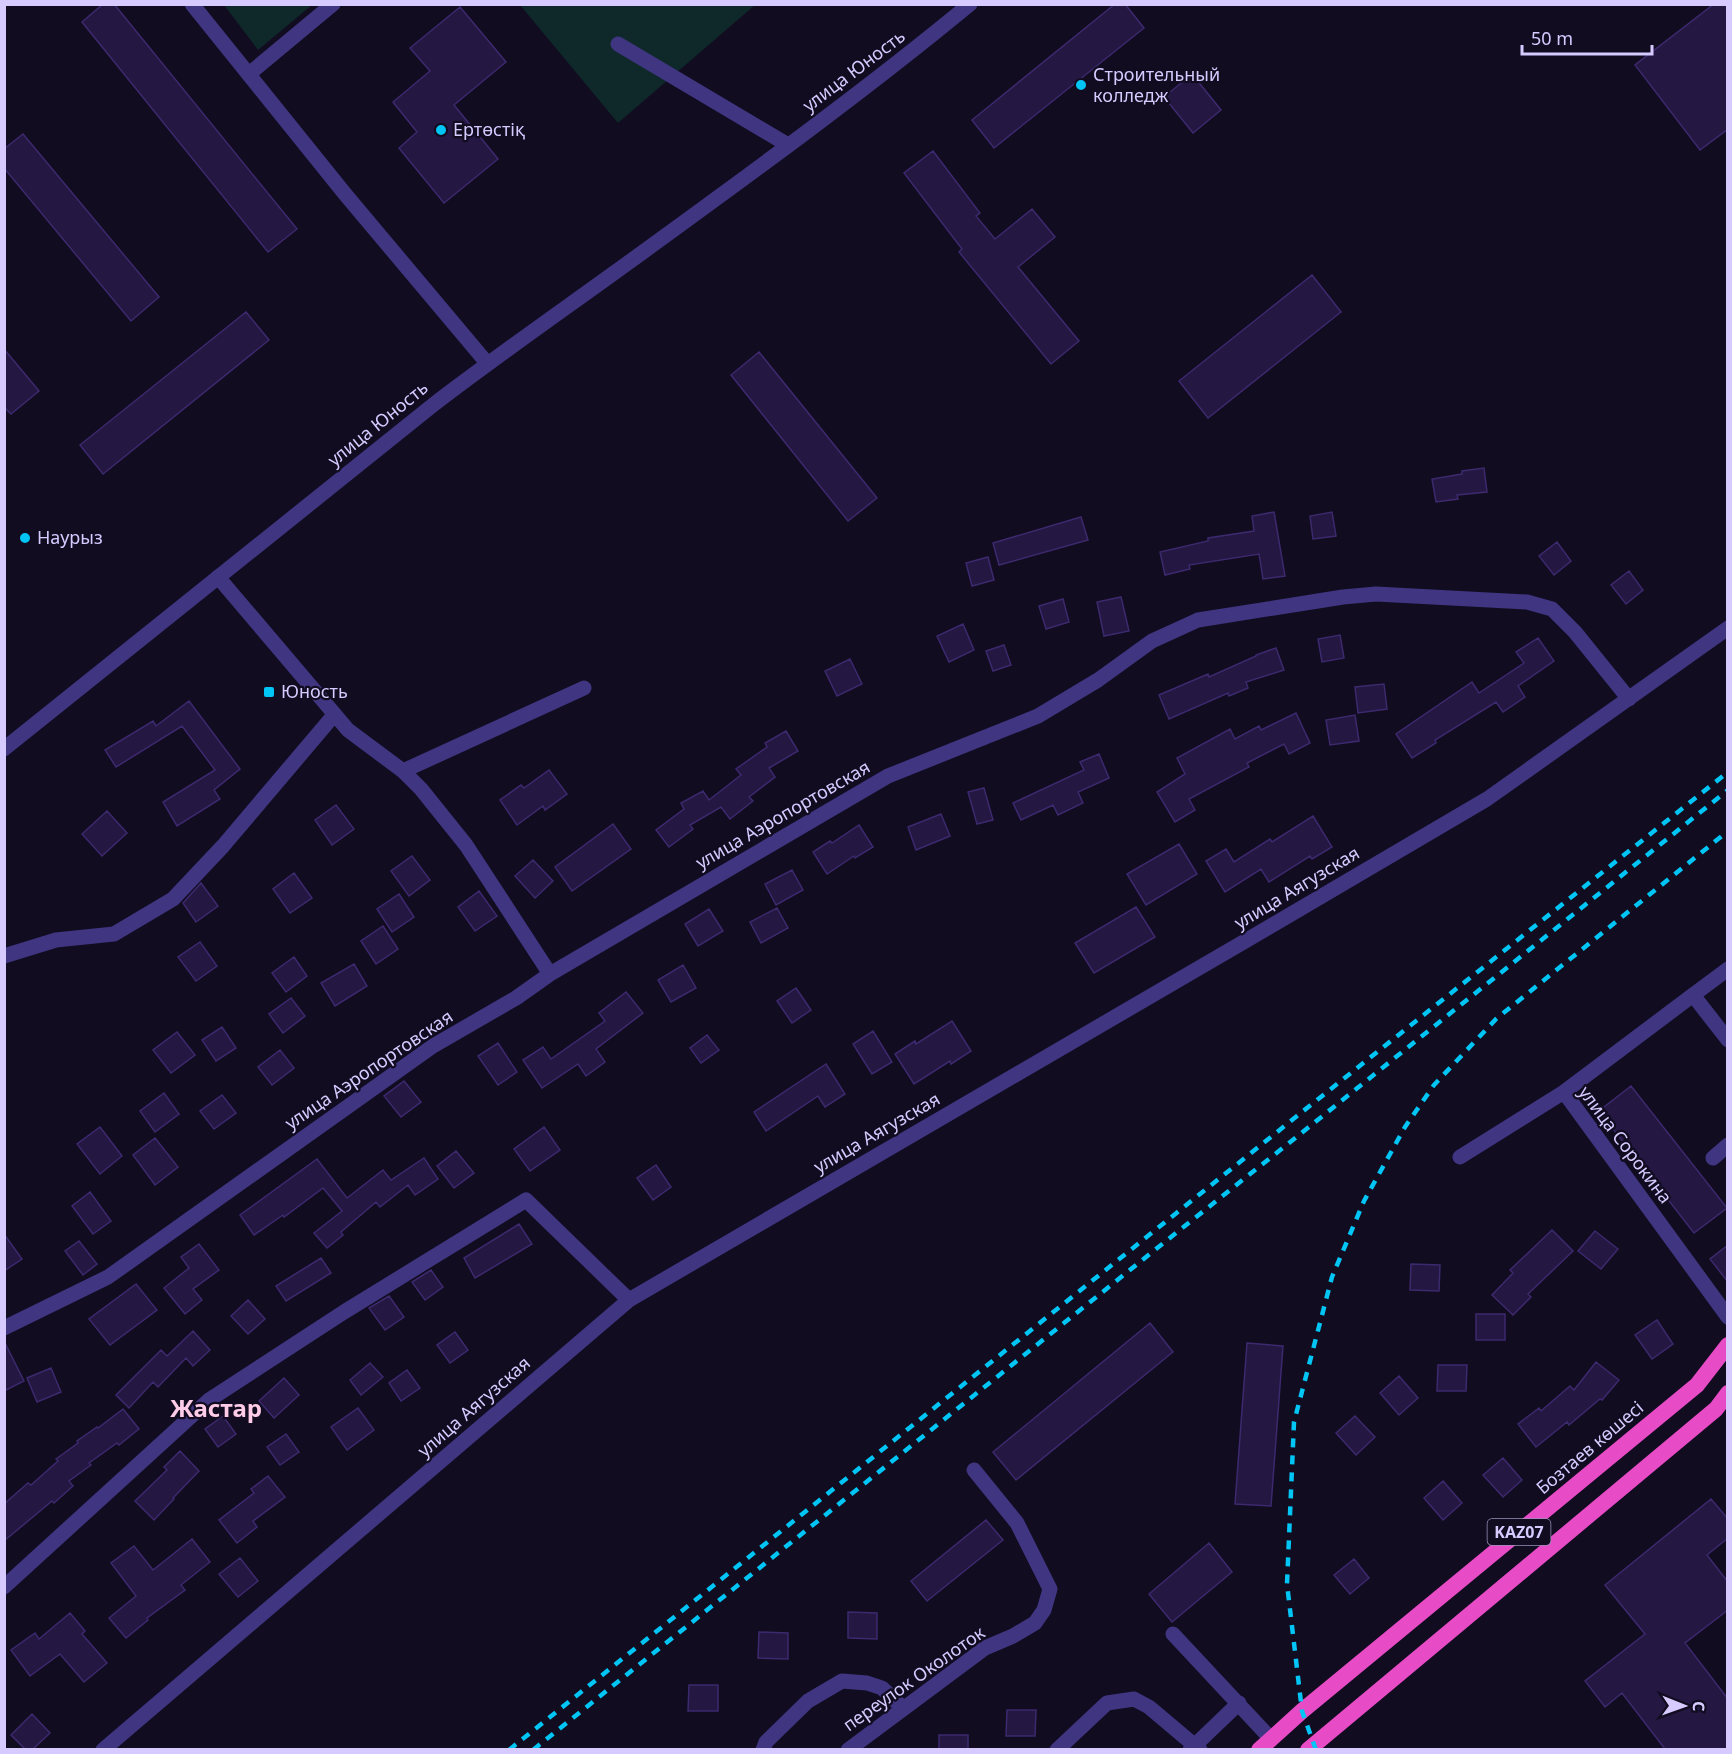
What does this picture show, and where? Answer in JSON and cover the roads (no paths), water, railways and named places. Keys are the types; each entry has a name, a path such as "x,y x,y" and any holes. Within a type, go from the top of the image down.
{"highway":[{"name":"Бозтаев көшесі","path":"1265,1744 1697,1385 1728,1345"},
{"name":"KAZ07","path":"1311,1747 1716,1408 1728,1393"}],"street":[{"path":"192,4 345,194 487,363"},
{"path":"249,74 333,4"},
{"name":"улица Юность","path":"4,749 487,363 632,260 917,48 970,4"},
{"path":"618,44 788,144"},
{"path":"218,577 348,730 403,771 421,789 466,845 550,974"},
{"name":"улица Аэропортовская","path":"4,1328 108,1277 433,1046 516,998 550,974 888,776 1038,716 1098,680 1152,641 1198,620 1343,597 1376,594 1527,602 1552,609 1575,632 1629,699"},
{"name":"улица Аягузская","path":"103,1749 629,1300 1487,799 1728,628"},
{"path":"403,771 584,688"},
{"path":"4,956 56,940 114,934 173,899 223,846 334,715"},
{"path":"1564,1092 1728,969"},
{"path":"1693,995 1728,1040"},
{"name":"улица Сорокина","path":"1460,1157 1564,1092 1728,1317"},
{"path":"1713,1158 1728,1145"},
{"path":"4,1587 208,1400 344,1312 526,1200 629,1300"},
{"name":"переулок Околоток","path":"848,1749 985,1648 1035,1623 1044,1610 1050,1589 1017,1523 974,1470"},
{"path":"1173,1634 1239,1703 1265,1744"},
{"path":"763,1749 766,1742 808,1701 842,1681 867,1683 882,1688 903,1708"},
{"path":"1057,1749 1107,1703 1134,1699 1149,1707 1195,1748 1239,1703"}],"railway":[{"path":"509,1750 1728,772"},
{"path":"533,1750 1728,790"},
{"path":"1316,1750 1302,1711 1287,1584 1294,1422 1332,1277 1364,1201 1405,1127 1434,1085 1496,1019 1728,831"}],"place":[{"name":"Строительный колледж","path":"1081,85"},
{"name":"Ертөстіқ","path":"441,130"},
{"name":"Наурыз","path":"25,538"},
{"name":"Юность","path":"269,692"}],"district":[{"name":"Жастар","path":"216,1409"}]}
